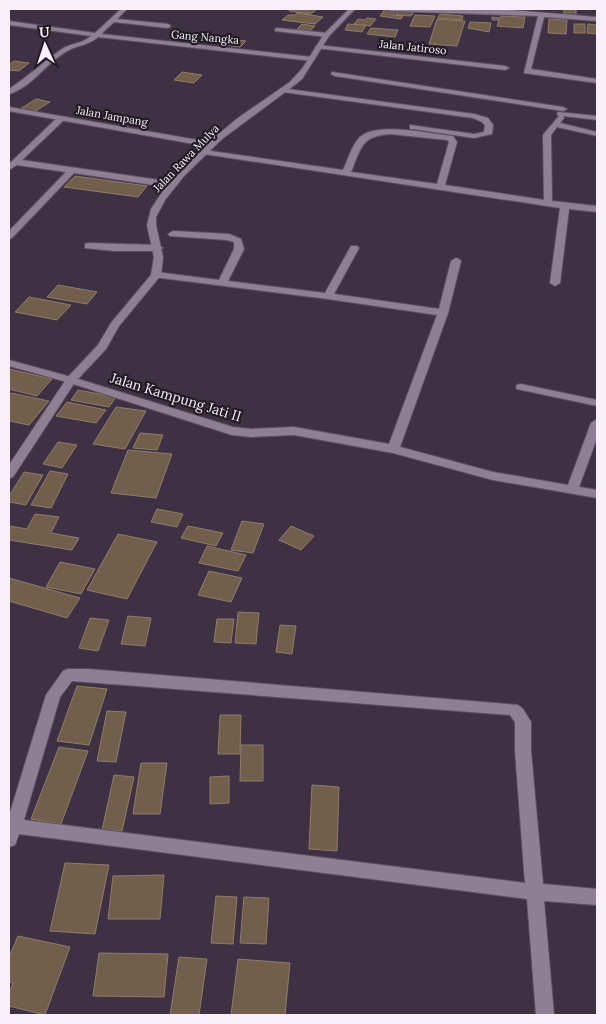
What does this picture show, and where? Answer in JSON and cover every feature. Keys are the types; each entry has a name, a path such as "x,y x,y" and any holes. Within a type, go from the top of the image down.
{"street":[{"path":"9,92 29,80 66,49 87,43 124,9"},
{"name":"Jalan Rawa Mulya","path":"156,275 160,261 151,226 151,218 157,204 211,145 238,122 299,77 312,59 318,46 352,9"},
{"path":"390,9 511,12 597,19"},
{"path":"541,15 527,71 597,81"},
{"path":"112,20 168,26"},
{"name":"Gang Nangka","path":"9,22 139,41 194,45 312,59"},
{"path":"277,30 327,35"},
{"name":"Jalan Jatiroso","path":"318,46 505,68"},
{"path":"335,74 564,108 597,118"},
{"path":"283,90 448,112 485,120 489,125 488,134 474,136 413,127"},
{"path":"548,203 547,135 564,108"},
{"name":"Jalan Jampang","path":"9,109 211,145"},
{"path":"9,168 61,119"},
{"path":"555,124 597,134"},
{"path":"346,174 362,139 370,134 382,132 444,137 450,138 453,142 440,187"},
{"path":"204,152 565,206 597,209"},
{"path":"16,162 173,185"},
{"path":"9,236 71,171"},
{"path":"555,283 565,206"},
{"path":"173,234 229,237 238,241 240,249 223,282"},
{"path":"88,246 158,248"},
{"path":"328,296 354,248"},
{"path":"393,449 443,313 456,262"},
{"path":"10,469 71,380 102,347 115,325 156,275 223,282 443,313"},
{"name":"Jalan Kampung Jati II","path":"9,363 71,380 232,431 251,433 294,431 393,449 493,476 597,494"},
{"path":"521,387 597,403"},
{"path":"572,490 597,423"},
{"path":"545,1015 535,892 523,722 518,713 507,708 68,675 53,695 11,833 535,892 597,897"}],"building":[{"path":"291,9 317,9 311,14 289,11"},
{"path":"385,9 396,11 393,15 403,16 401,19 380,16"},
{"path":"564,9 576,9 576,15 564,14"},
{"path":"398,10 414,12 411,16 396,15"},
{"path":"297,13 323,17 315,24 282,20 288,15 295,15"},
{"path":"440,14 463,16 462,20 438,18"},
{"path":"415,15 435,16 430,27 410,26"},
{"path":"501,16 525,17 523,28 497,26 499,20 492,20 492,17 500,18"},
{"path":"367,18 376,19 370,26 354,24 358,19 365,20"},
{"path":"437,19 465,21 457,46 429,44"},
{"path":"549,19 567,20 566,34 548,33"},
{"path":"470,22 491,23 489,32 468,28"},
{"path":"302,24 315,26 310,31 297,29"},
{"path":"348,24 366,25 362,32 345,30"},
{"path":"574,24 585,24 585,33 574,33"},
{"path":"588,24 597,25 597,34 587,33"},
{"path":"371,28 398,30 395,37 367,34"},
{"path":"232,39 246,41 240,47 225,45"},
{"path":"14,61 29,63 19,71 9,70 9,65"},
{"path":"182,72 202,75 194,83 174,80"},
{"path":"36,99 50,102 34,112 20,109"},
{"path":"75,176 147,186 138,197 64,187"},
{"path":"58,285 97,292 87,304 47,297"},
{"path":"29,297 71,305 57,320 15,312"},
{"path":"9,369 52,379 37,396 9,389"},
{"path":"78,390 116,397 109,407 71,400"},
{"path":"11,393 49,401 29,425 9,421 9,395"},
{"path":"67,402 106,410 96,423 56,416"},
{"path":"116,407 146,411 125,449 93,444"},
{"path":"140,433 163,435 157,450 133,448"},
{"path":"58,442 77,445 62,468 43,464"},
{"path":"128,450 172,454 156,498 111,493"},
{"path":"50,471 68,474 51,508 31,505"},
{"path":"24,472 43,475 26,505 9,502 9,496"},
{"path":"157,509 183,514 177,527 151,522"},
{"path":"35,514 59,517 51,533 79,538 72,550 9,540 10,526 27,529"},
{"path":"242,521 264,524 253,553 231,550"},
{"path":"188,526 223,533 216,546 181,538"},
{"path":"291,526 314,536 301,550 279,540"},
{"path":"118,534 157,542 127,599 87,590"},
{"path":"207,546 246,555 238,571 199,563"},
{"path":"60,562 95,569 81,594 46,587"},
{"path":"209,571 242,578 231,602 198,595"},
{"path":"9,578 80,598 67,618 9,601"},
{"path":"238,612 259,613 256,644 235,643"},
{"path":"128,616 151,618 145,646 121,644"},
{"path":"90,618 109,620 98,651 79,648"},
{"path":"217,619 234,619 231,643 214,642"},
{"path":"280,625 296,626 292,654 276,652"},
{"path":"77,686 107,689 89,745 57,741"},
{"path":"107,711 126,712 116,762 97,761"},
{"path":"220,715 241,715 240,754 218,754"},
{"path":"241,745 263,745 263,781 240,781"},
{"path":"59,747 88,751 61,824 31,819"},
{"path":"141,763 167,763 160,814 133,814"},
{"path":"114,775 134,777 122,831 102,830"},
{"path":"229,776 229,803 210,804 210,777"},
{"path":"312,785 339,787 337,851 309,849"},
{"path":"65,863 109,865 95,934 50,931"},
{"path":"164,875 160,919 108,919 113,876"},
{"path":"216,896 237,897 233,944 211,943"},
{"path":"244,897 269,898 266,944 240,943"},
{"path":"18,936 70,947 45,1015 9,1006 9,994 13,983 9,982 9,957"},
{"path":"99,953 168,954 164,997 93,996"},
{"path":"179,957 207,959 199,1015 170,1015"},
{"path":"238,959 290,963 285,1015 231,1015"}]}
